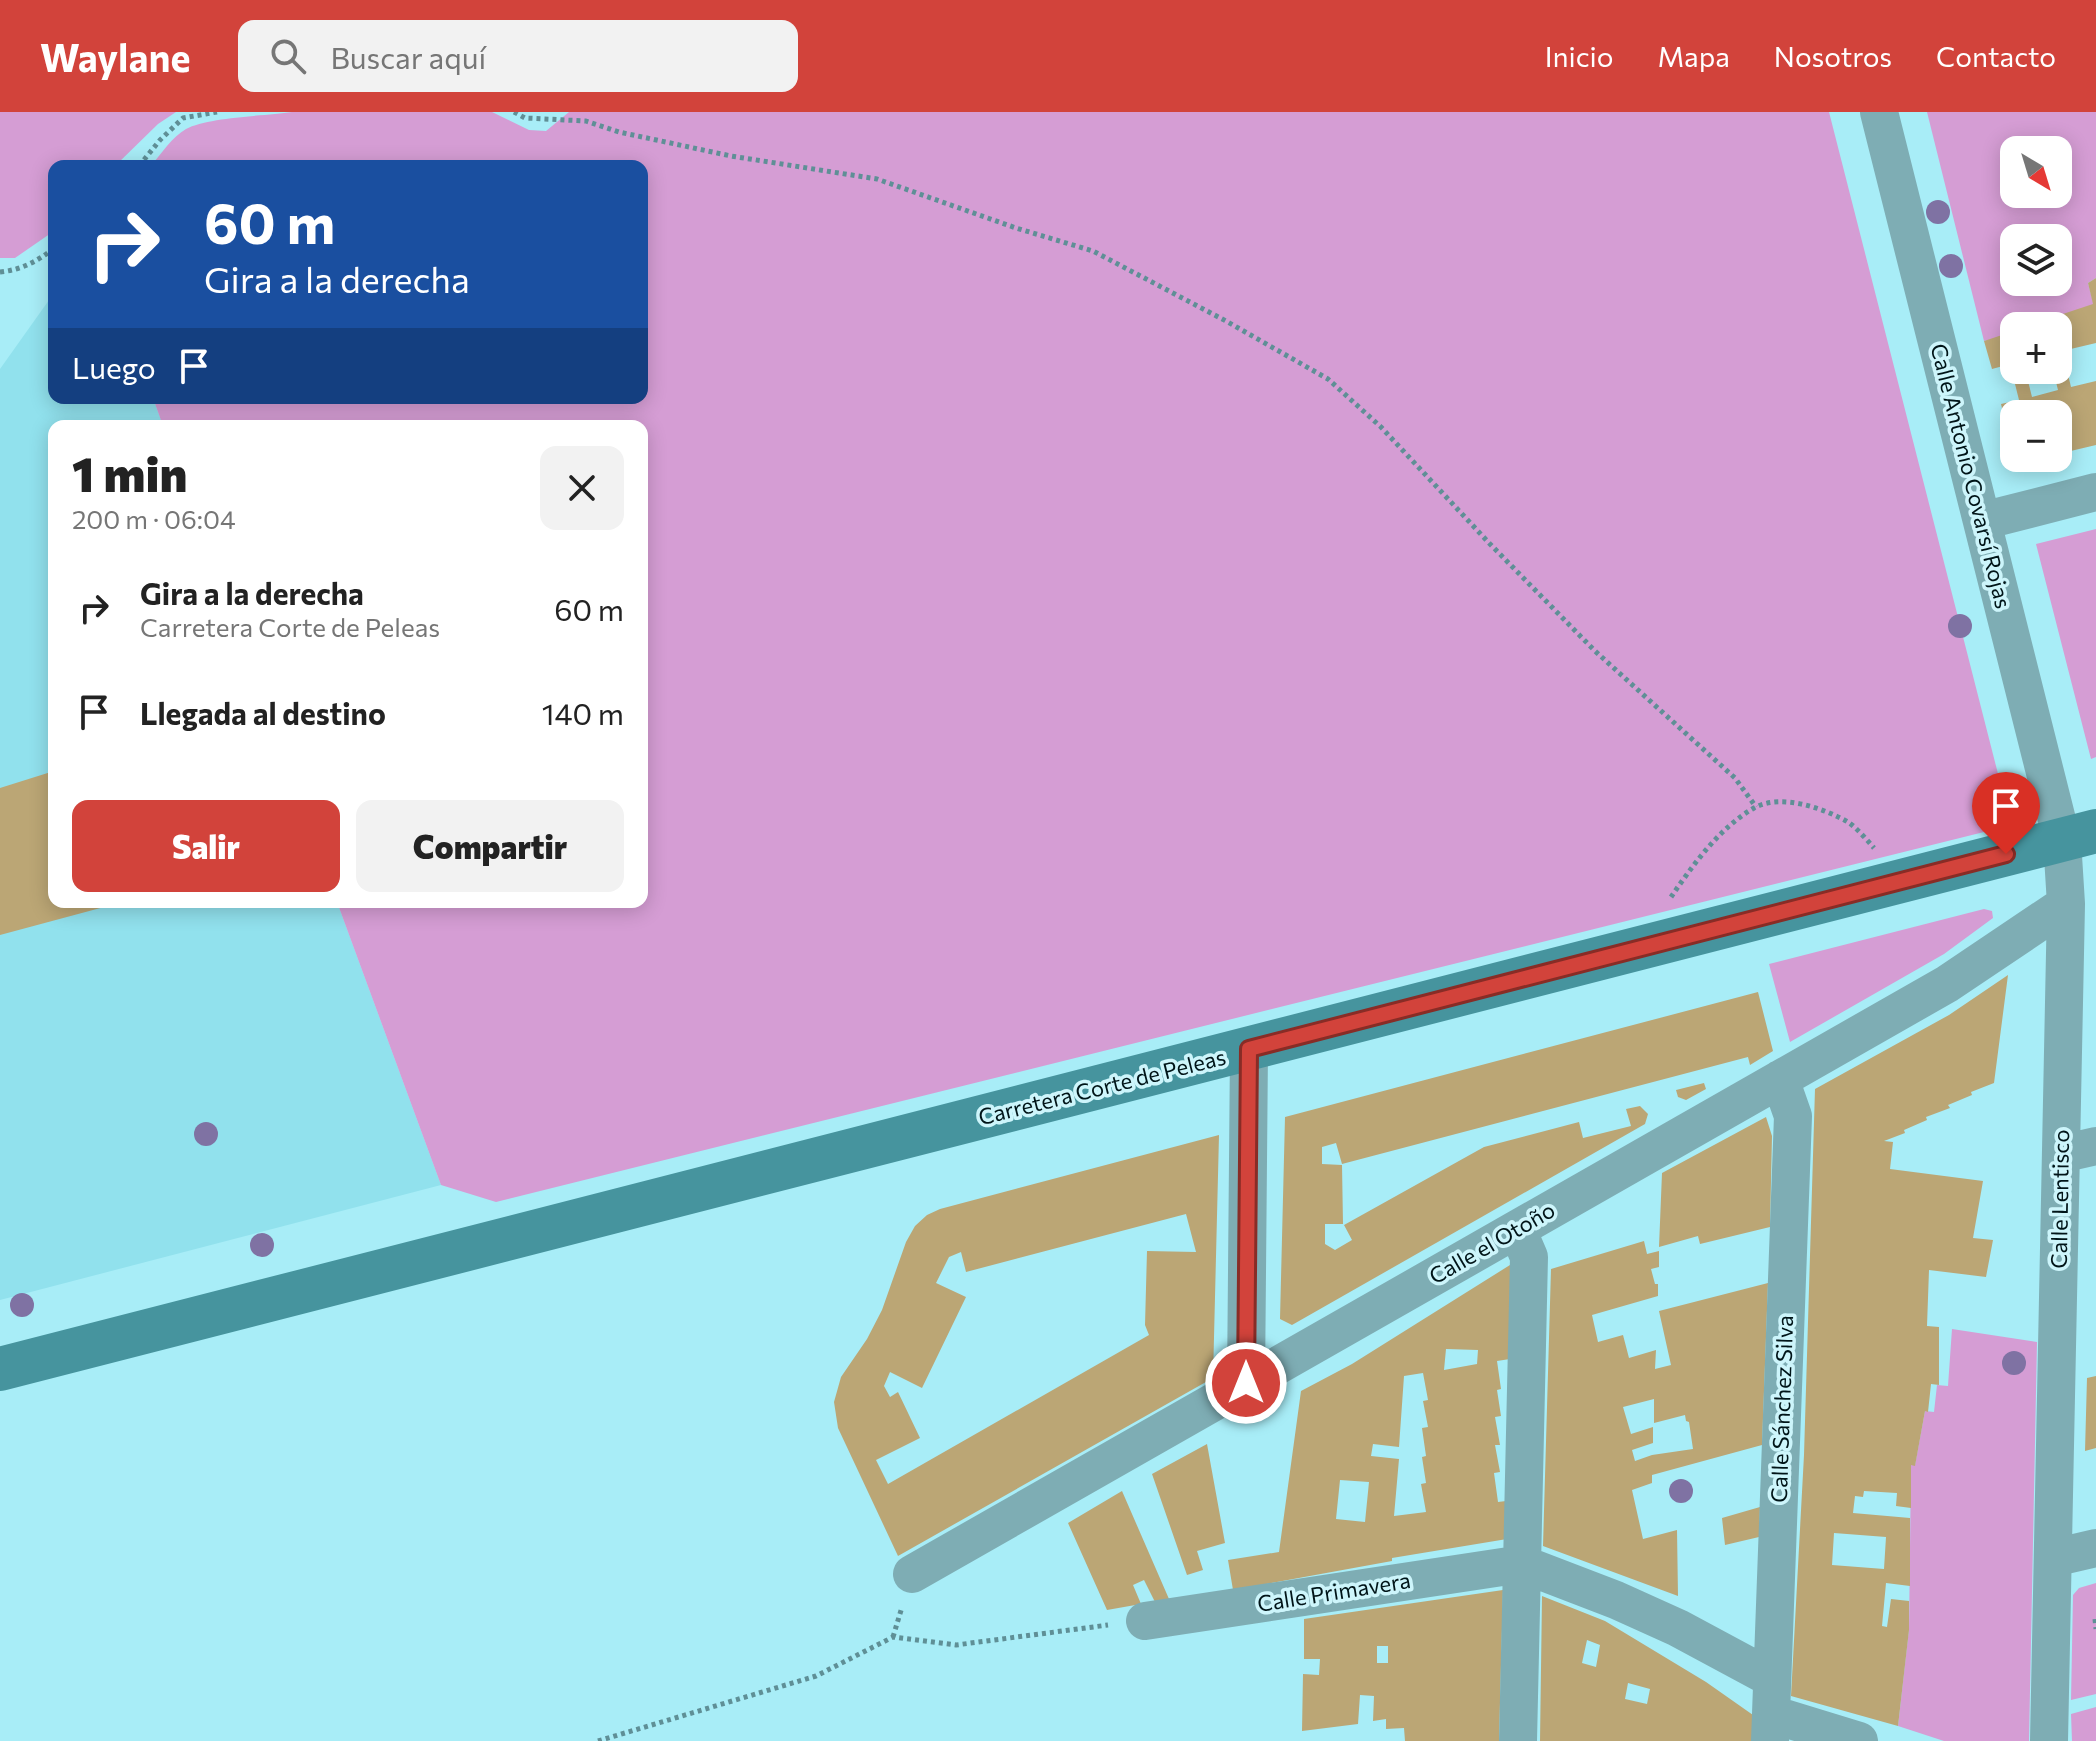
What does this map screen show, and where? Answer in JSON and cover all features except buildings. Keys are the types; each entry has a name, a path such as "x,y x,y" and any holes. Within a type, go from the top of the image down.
{"street":[{"name":"Calle Antonio Covarsí Rojas","path":"1879,112 1982,521 2079,836"},
{"path":"1982,521 2096,492"},
{"name":"Carretera Corte de Peleas","path":"0,1369 2079,836"},
{"name":"Calle Lentisco","path":"2049,1741 2053,1558 2079,1150 2066,904 2079,836"},
{"name":"Calle el Otoño","path":"912,1574 1947,984 2066,904"},
{"path":"1246,1383 1249,1049"},
{"name":"Calle Sánchez Silva","path":"1771,1711 1793,1116 1780,1079"},
{"path":"1517,1229 1529,1257 1518,1741"},
{"path":"2053,1558 2096,1548"},
{"path":"1522,1564 1678,1628 1771,1711 1859,1741"},
{"name":"Calle Primavera","path":"1145,1621 1522,1564"}],"path":[{"path":"144,160 183,118 217,112"},
{"path":"514,112 525,118 586,121 619,132 731,156 877,179 1016,228 1093,251 1226,321 1328,379 1381,427 1595,651 1735,778 1756,807"},
{"path":"550,118 556,112"},
{"path":"0,272 39,260 48,253"},
{"path":"1660,943 1671,897 1696,861 1729,828 1756,807 1782,802 1815,807 1850,823 1877,850 1895,883"},
{"path":"2096,1618 2096,1629"},
{"path":"598,1741 816,1676 893,1637 956,1645 1145,1621"}],"shaded area":[{"path":"0,112 176,112 158,124 121,160 48,160 48,235 15,258 0,258"},
{"path":"292,112 492,112 529,130 546,131 569,112 1829,112 2008,813 1988,831 496,1202 441,1185 339,908 648,908 648,420 161,420 155,404 648,404 648,160 156,160 186,129 222,119"},
{"path":"1927,112 2096,112 2096,278 2088,283 2096,313 2072,319 2072,312 2000,312 2000,337 1984,341"},
{"path":"48,301 48,404 155,404 161,420 48,420 48,908 339,908 441,1185 0,1300 0,369"},
{"path":"2096,529 2096,757 2091,759 2036,544"},
{"path":"1984,909 1992,911 1993,918 1944,954 1790,1042 1769,964"},
{"path":"1952,1329 2037,1342 2029,1741 1944,1741 1898,1726 1909,1629 1911,1465 1915,1465 1925,1411 1934,1412 1937,1385 1948,1386"},
{"path":"2096,1583 2096,1694 2071,1700 2073,1595 2079,1588"},
{"path":"2096,1707 2096,1741 2072,1741 2071,1714"}],"route":[{"path":"1246,1383 1249,1049 2006,854"}]}
